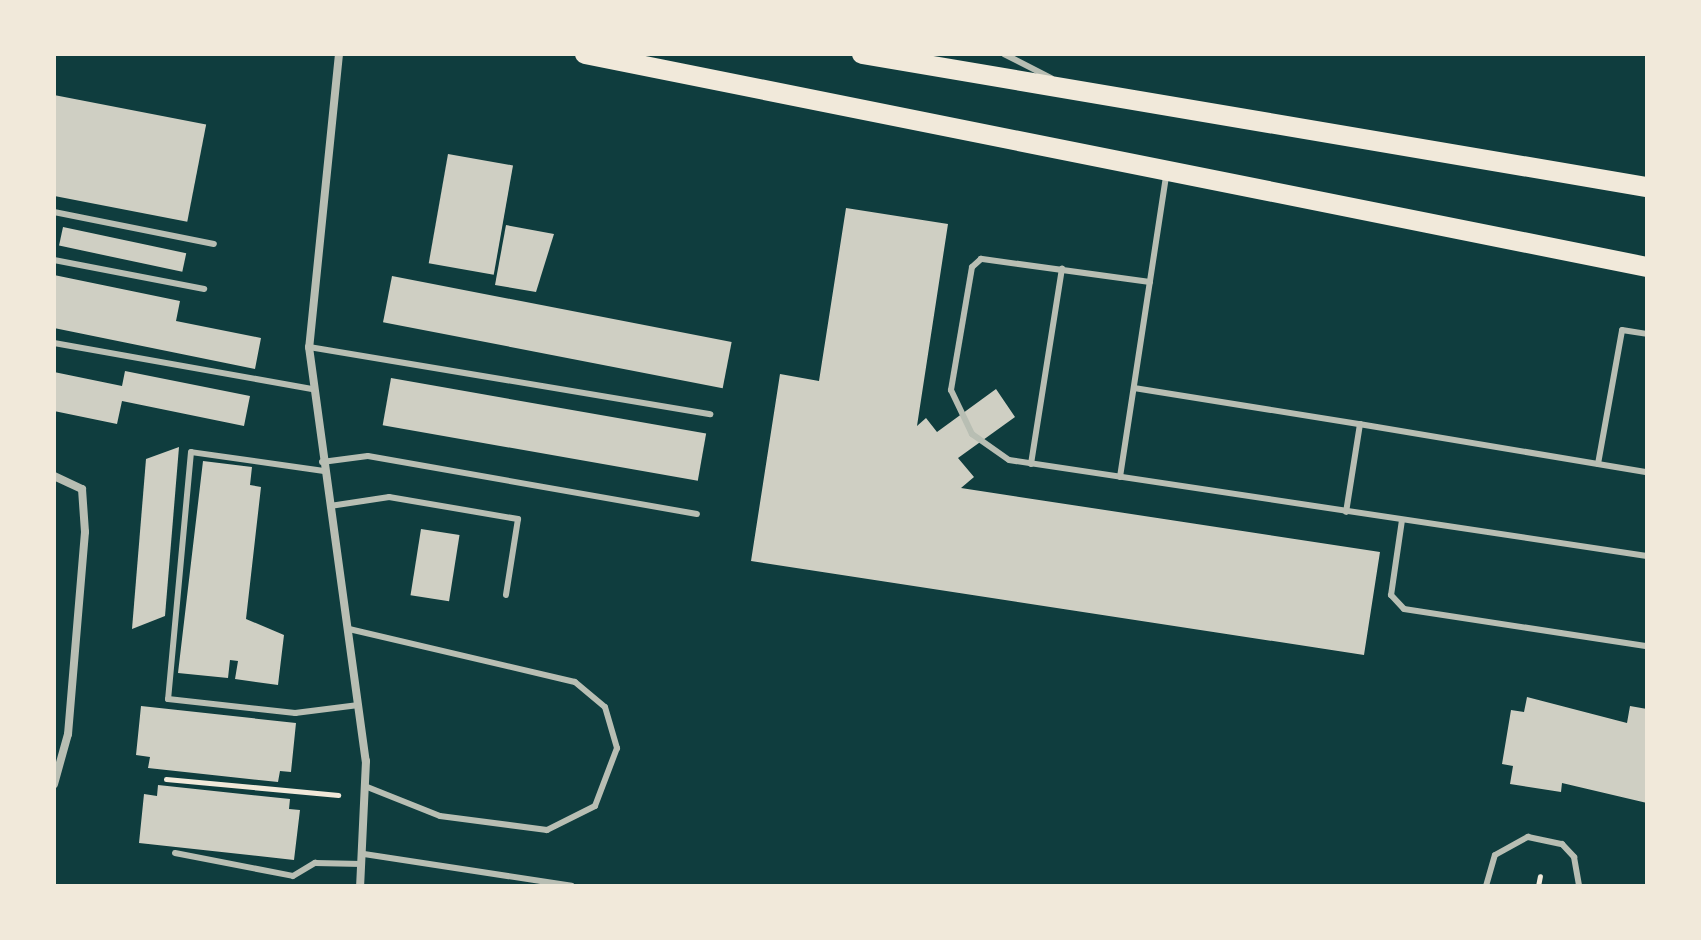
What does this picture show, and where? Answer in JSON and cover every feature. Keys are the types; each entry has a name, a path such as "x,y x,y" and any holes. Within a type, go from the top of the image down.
{"main road":[{"path":"585,54 1167,168 1647,267"},
{"path":"862,54 1086,95 1647,187"}],"street":[{"path":"339,54 309,347 312,389 349,629 367,787 360,886"},
{"path":"54,476 82,489 85,532 68,734 55,784"}],"lane":[{"path":"1004,54 1086,95"},
{"path":"1120,477 1167,168"},
{"path":"54,212 214,244"},
{"path":"1150,282 996,258 972,267 951,390 972,434 1009,460 1031,464 1647,556"},
{"path":"54,260 204,289"},
{"path":"1031,464 1062,268"},
{"path":"1598,464 1622,330 1647,334"},
{"path":"54,343 312,389"},
{"path":"309,347 710,414"},
{"path":"1134,388 1647,472"},
{"path":"1346,512 1360,424"},
{"path":"359,705 295,713 168,699 191,452 323,466 368,456 697,514"},
{"path":"329,507 389,497 518,519 506,595"},
{"path":"1402,520 1391,595 1404,609 1647,646"},
{"path":"349,629 575,682 605,707 617,748 595,806 547,830 440,816 367,787"},
{"path":"1486,886 1495,855 1528,837 1562,844 1574,857 1579,886"},
{"path":"175,853 293,876 315,863 363,859 572,886"}],"path":[{"path":"166,779 338,795"},
{"path":"1538,886 1540,876"}],"building":[{"path":"54,95 206,125 187,222 54,196"},
{"path":"448,154 513,165 494,275 429,263"},
{"path":"846,208 948,224 917,426 926,418 937,432 996,389 1015,417 958,458 974,477 961,488 1380,552 1364,655 751,561 780,374 819,381"},
{"path":"506,225 554,234 536,292 495,285"},
{"path":"63,227 186,253 182,272 59,246"},
{"path":"54,275 180,301 176,321 261,338 255,369 54,328"},
{"path":"392,276 732,342 723,388 383,322"},
{"path":"125,371 250,396 244,426 122,401 117,424 54,411 54,372 122,386"},
{"path":"391,378 706,434 698,481 383,425"},
{"path":"179,447 165,616 132,629 146,459"},
{"path":"203,461 252,467 250,485 261,487 246,619 284,635 278,685 235,679 238,661 230,660 228,678 178,673"},
{"path":"421,529 460,535 449,601 411,595"},
{"path":"1527,697 1627,723 1630,706 1647,709 1647,803 1562,783 1561,792 1510,784 1513,766 1502,764 1511,710 1524,712"},
{"path":"141,706 296,723 291,772 280,771 278,782 148,768 150,757 136,755"},
{"path":"158,785 290,799 289,809 300,810 294,860 139,843 144,794 157,796"}]}
